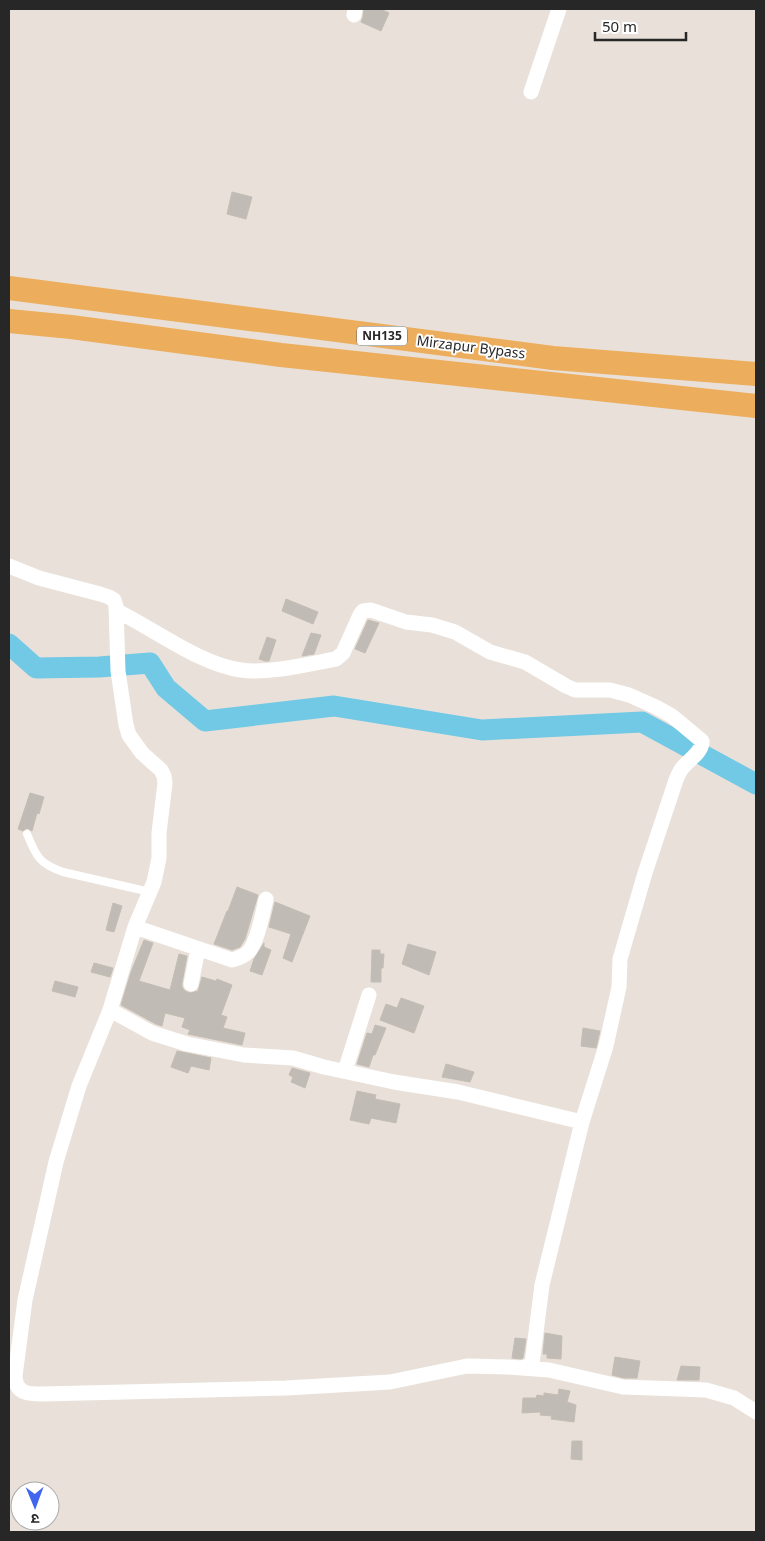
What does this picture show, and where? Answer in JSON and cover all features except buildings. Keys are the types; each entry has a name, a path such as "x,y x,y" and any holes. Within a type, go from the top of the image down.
{"highway":[{"name":"Mirzapur Bypass","path":"9,288 554,358 756,374"},
{"name":"NH135","path":"9,321 71,327 281,356 756,406"}],"street":[{"path":"531,92 559,9"},
{"path":"9,566 39,578 114,600 117,611 118,671 126,725 129,735 142,753 161,770 165,783 157,870 135,927 110,1010 79,1086 56,1162 25,1300 13,1389 28,1394 43,1394 286,1388 390,1382 467,1366 549,1370 623,1387 706,1390 734,1398 756,1412"},
{"path":"117,611 212,663 251,671 336,660 343,653 362,611 371,610 406,622 432,625 455,632 490,652 525,662 575,690 610,690 629,695 656,707 679,721 701,739 703,744 701,748 683,767 676,780 645,873 620,959 619,988 606,1046 582,1122 542,1285 532,1364 523,1368"},
{"path":"135,927 232,960 246,955 252,949 266,899"},
{"path":"191,984 198,949"},
{"path":"345,1071 369,995"},
{"path":"110,1010 152,1034 187,1044 244,1055 294,1058 324,1067 394,1082 458,1092 582,1122"}],"lane":[{"path":"26,834 34,853 41,862 52,868 150,892"}],"waterway":[{"path":"9,644 36,668 99,667 150,663 166,688 205,721 334,706 482,730 642,722 756,784"}]}
